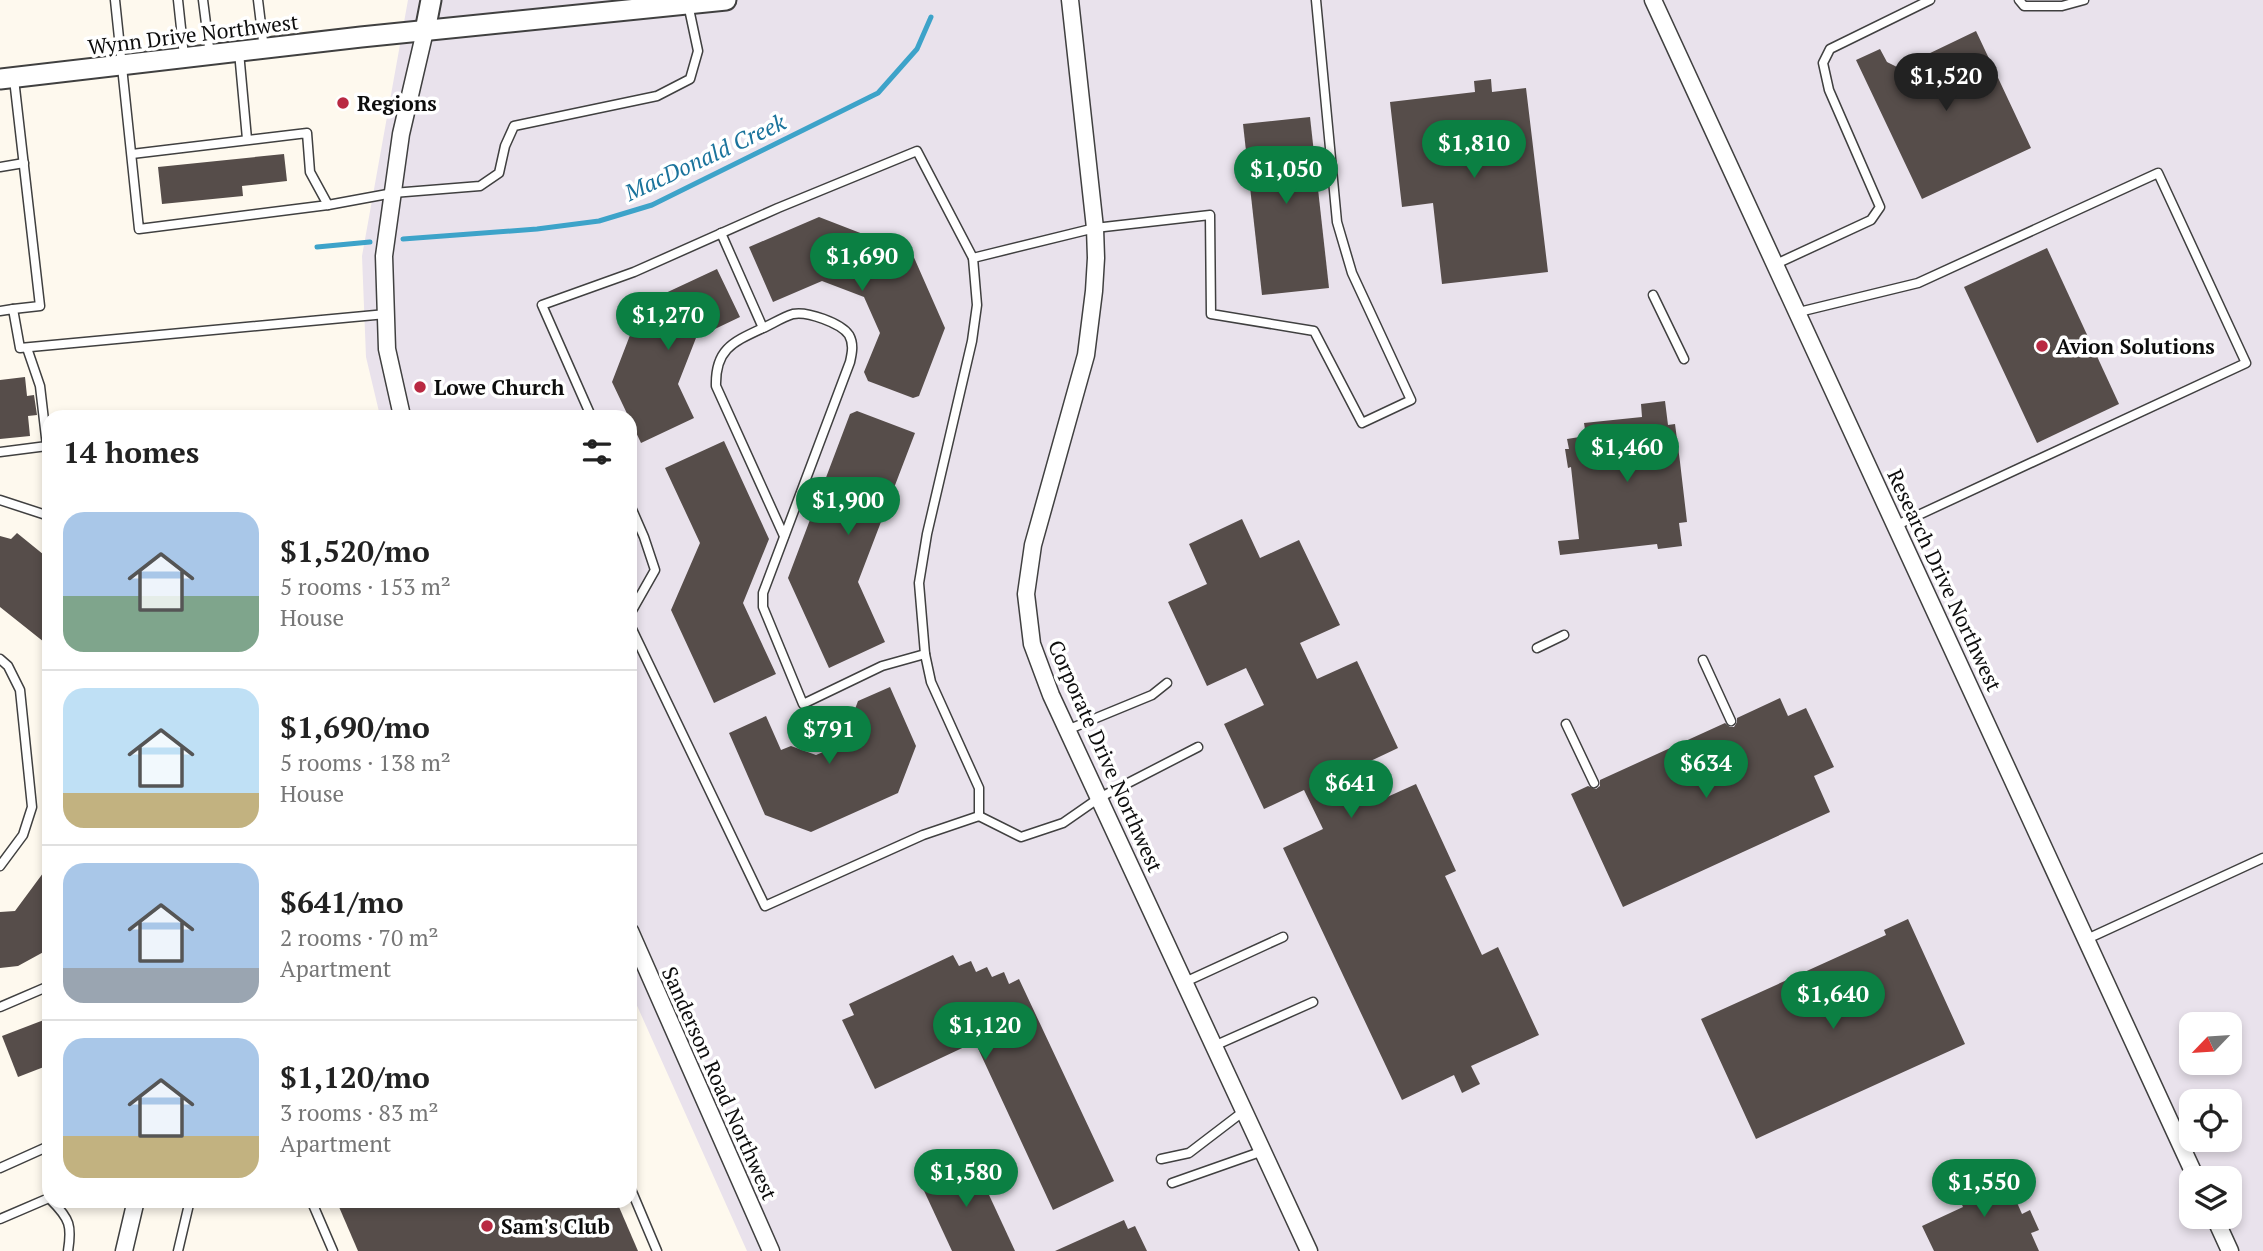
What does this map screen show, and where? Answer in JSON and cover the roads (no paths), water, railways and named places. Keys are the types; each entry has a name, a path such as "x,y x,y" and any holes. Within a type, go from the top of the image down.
{"street":[{"path":"401,410 387,349 384,256 401,134 431,0"},
{"name":"Wynn Drive Northwest","path":"7,78 668,3 726,0"},
{"name":"Corporate Drive Northwest","path":"1070,0 1095,228 1094,291 1086,355 1033,545 1026,594 1032,644 1067,730 1309,1251"},
{"name":"Research Drive Northwest","path":"1653,0 2191,1166"},
{"name":"Sanderson Road Northwest","path":"637,947 771,1251"},
{"path":"124,1251 134,1208"},
{"path":"2220,1229 2230,1251"}],"lane":[{"path":"115,0 139,229 328,205 393,193 480,186 499,173 505,146 514,126 657,96 690,79 698,51 688,4"},
{"path":"178,0 185,58"},
{"path":"203,0 210,55"},
{"path":"258,0 264,49"},
{"path":"974,258 1095,228 1210,215 1211,314 1314,331 1362,423 1411,400 1352,273 1337,222 1316,0"},
{"path":"1776,264 1871,220 1880,206 1829,90 1823,63 1830,49 1930,0"},
{"path":"2019,0 2024,6 2063,6 2084,0"},
{"path":"239,52 247,139"},
{"path":"0,311 40,306 24,163 7,78"},
{"path":"132,154 307,133 310,172 328,205"},
{"path":"588,410 542,305 634,272 917,151 974,258 977,305 972,341 926,534 919,583 925,654 931,682 979,788 979,816"},
{"path":"0,167 24,163"},
{"path":"1799,313 1918,283 2158,173 2246,363 1897,525"},
{"path":"721,233 763,328"},
{"path":"1653,295 1684,359"},
{"path":"13,309 20,348 386,314"},
{"path":"784,536 716,386 716,373 724,351 732,342 795,314 816,317 839,326 849,336 853,348 850,362 763,593 763,607 803,704 882,666 925,654"},
{"path":"27,348 40,386 43,410"},
{"path":"0,452 42,447"},
{"path":"0,500 42,513"},
{"path":"637,521 655,570 637,602"},
{"path":"1537,648 1564,635"},
{"path":"637,640 765,906 923,835 979,816 1021,837 1063,823 1099,798 1198,747"},
{"path":"0,659 8,666 20,690 32,807 23,835 0,866"},
{"path":"1703,660 1731,721"},
{"path":"1067,730 1152,695 1167,683"},
{"path":"1566,724 1594,783"},
{"path":"2087,939 2263,858"},
{"path":"1185,982 1283,937"},
{"path":"0,1007 42,989"},
{"path":"1214,1045 1313,1002"},
{"path":"1161,1159 1189,1153 1244,1111"},
{"path":"0,1168 42,1149"},
{"path":"1172,1182 1263,1151"},
{"path":"0,1219 42,1202"},
{"path":"637,1204 657,1251"},
{"path":"59,1208 71,1228 68,1251"},
{"path":"178,1251 188,1208"},
{"path":"314,1208 333,1251"}],"waterway":[{"name":"MacDonald Creek","path":"403,239 537,229 599,221 652,205 878,93 917,49 931,17"},
{"name":"MacDonald Creek","path":"317,247 370,242"}],"place":[{"name":"Regions","path":"343,103"},
{"name":"Avion Solutions","path":"2042,346"},
{"name":"Lowe Church","path":"420,387"},
{"name":"Sam's Club","path":"487,1226"}]}
